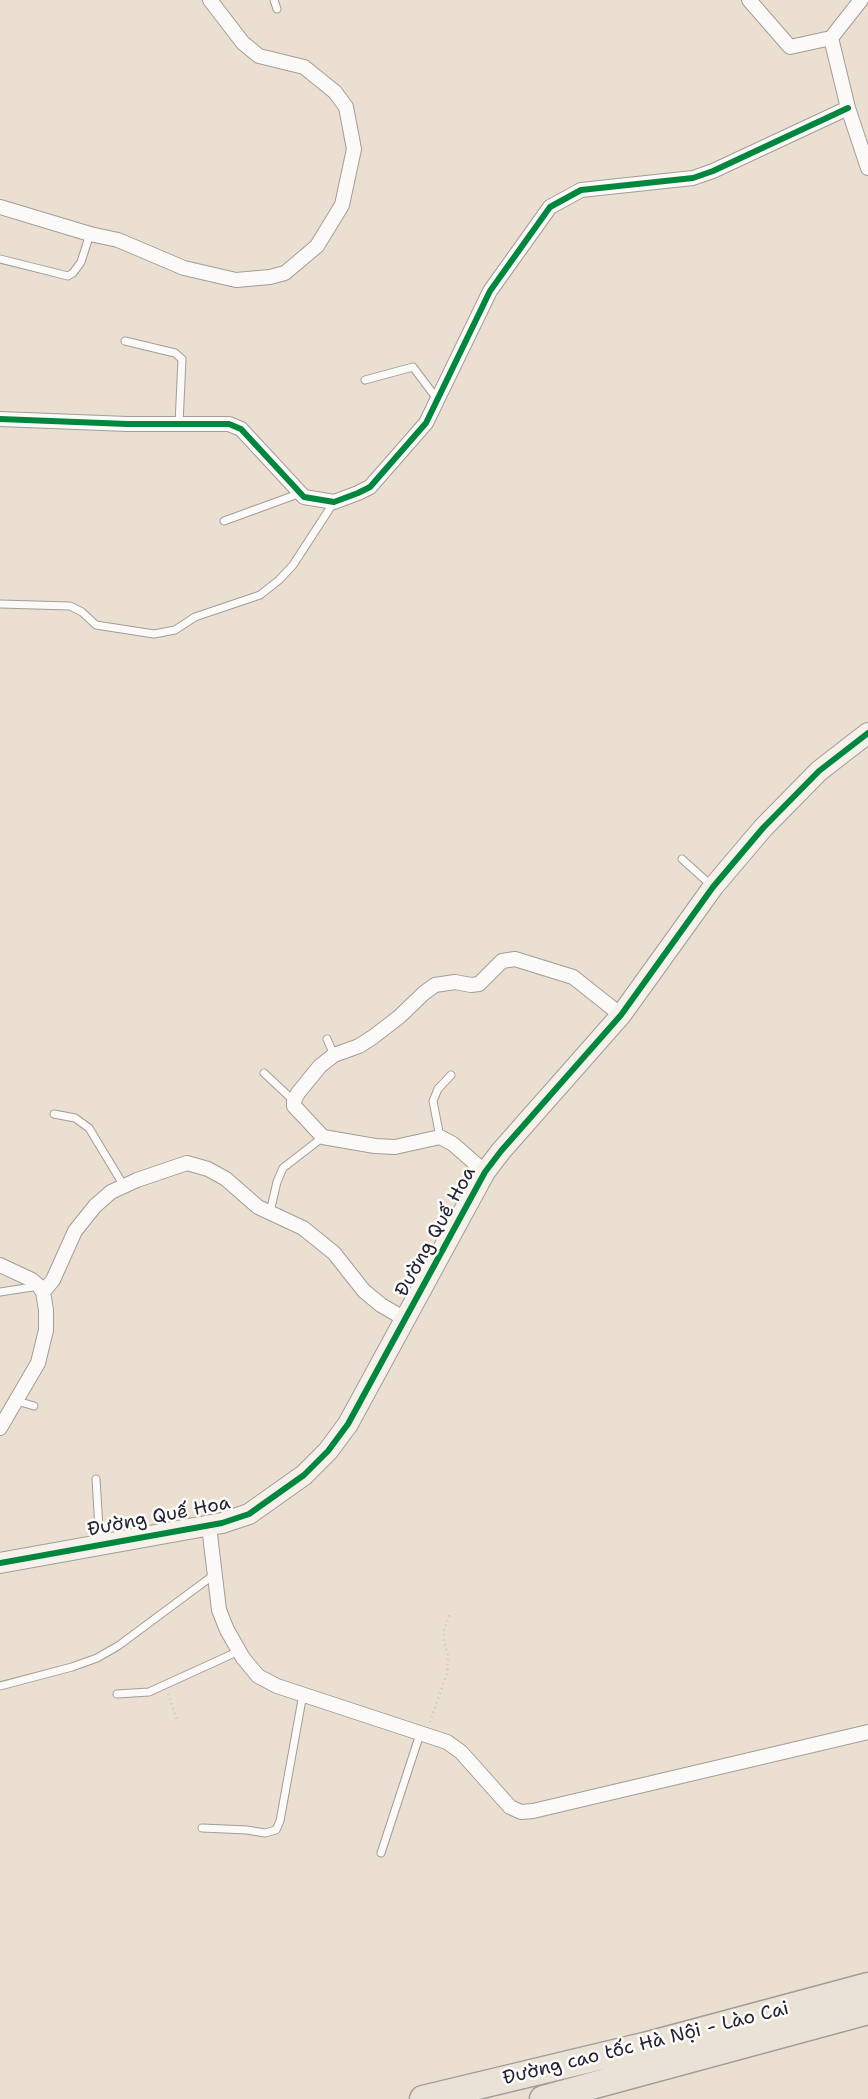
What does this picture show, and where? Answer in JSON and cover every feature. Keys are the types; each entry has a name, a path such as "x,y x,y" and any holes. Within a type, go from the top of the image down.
{"highway":[{"name":"Đường cao tốc Hà Nội - Lào Cai","path":"423,2099 648,2045 868,1986"},
{"name":"Đường cao tốc Hà Nội - Lào Cai","path":"543,2099 868,2011"}],"street":[{"path":"0,207 90,234 118,240 184,268 236,280 270,277 285,273 317,246 332,226 342,205 354,149 346,107 335,92 304,67 258,56 243,43 210,0"},
{"path":"749,0 790,47 831,38 862,0"},
{"path":"831,38 848,108 868,168"},
{"path":"0,419 236,426 296,495 304,498 334,502 370,487 426,423 490,291 550,207 581,190 693,178 713,171 848,108"},
{"name":"Đường Quế Hoa","path":"0,1563 210,1526 240,1517 257,1509 304,1475 328,1451 348,1424 485,1172 534,1112 621,1015 713,887 763,828 818,772 868,733"},
{"path":"485,1172 453,1144 440,1137 395,1147 375,1146 323,1137 294,1106 294,1101 298,1093 320,1066 334,1055 360,1046 399,1017 435,985 455,982 472,985 479,984 502,961 515,959 573,977 621,1015"},
{"path":"41,1289 54,1280 75,1231 95,1206 111,1192 187,1163 208,1169 226,1179 258,1207 304,1228 334,1253 364,1291 381,1305 406,1319"},
{"path":"0,1265 32,1280 41,1289 46,1330 38,1363 0,1428"},
{"path":"210,1526 219,1610 239,1651 258,1676 277,1686 447,1742 461,1752 510,1807 521,1812 533,1812 868,1732"}],"lane":[{"path":"274,0 276,9"},
{"path":"0,259 68,276 73,273 81,262 90,234"},
{"path":"125,341 175,353 182,359 179,424"},
{"path":"365,380 413,367 437,399"},
{"path":"224,521 296,495"},
{"path":"0,604 70,606 82,612 96,625 154,634 175,630 195,617 260,595 279,580 293,565 334,502"},
{"path":"682,859 713,887"},
{"path":"327,1039 334,1055"},
{"path":"264,1073 294,1101"},
{"path":"440,1137 433,1101 438,1089 451,1075"},
{"path":"54,1114 75,1118 89,1128 124,1186"},
{"path":"270,1212 277,1182 283,1168 323,1137"},
{"path":"0,1292 41,1289"},
{"path":"17,1401 34,1406"},
{"path":"96,1480 100,1545"},
{"path":"0,1686 72,1667 97,1658 118,1646 215,1574"},
{"path":"117,1694 150,1692 239,1651"},
{"path":"202,1828 246,1830 265,1834 276,1830 280,1821 303,1694"},
{"path":"381,1853 423,1734"}],"path":[{"path":"423,1734 447,1673 444,1630 450,1614"},
{"path":"165,1686 177,1720"}],"cycle path":[{"path":"0,419 127,424 229,424 241,429 304,497 334,502 370,487 426,423 490,291 550,207 581,190 693,178 713,171 848,108"},
{"path":"0,1563 222,1523 249,1514 304,1475 328,1451 348,1424 485,1172 501,1151 621,1015 713,887 763,828 819,771 868,733"}]}
